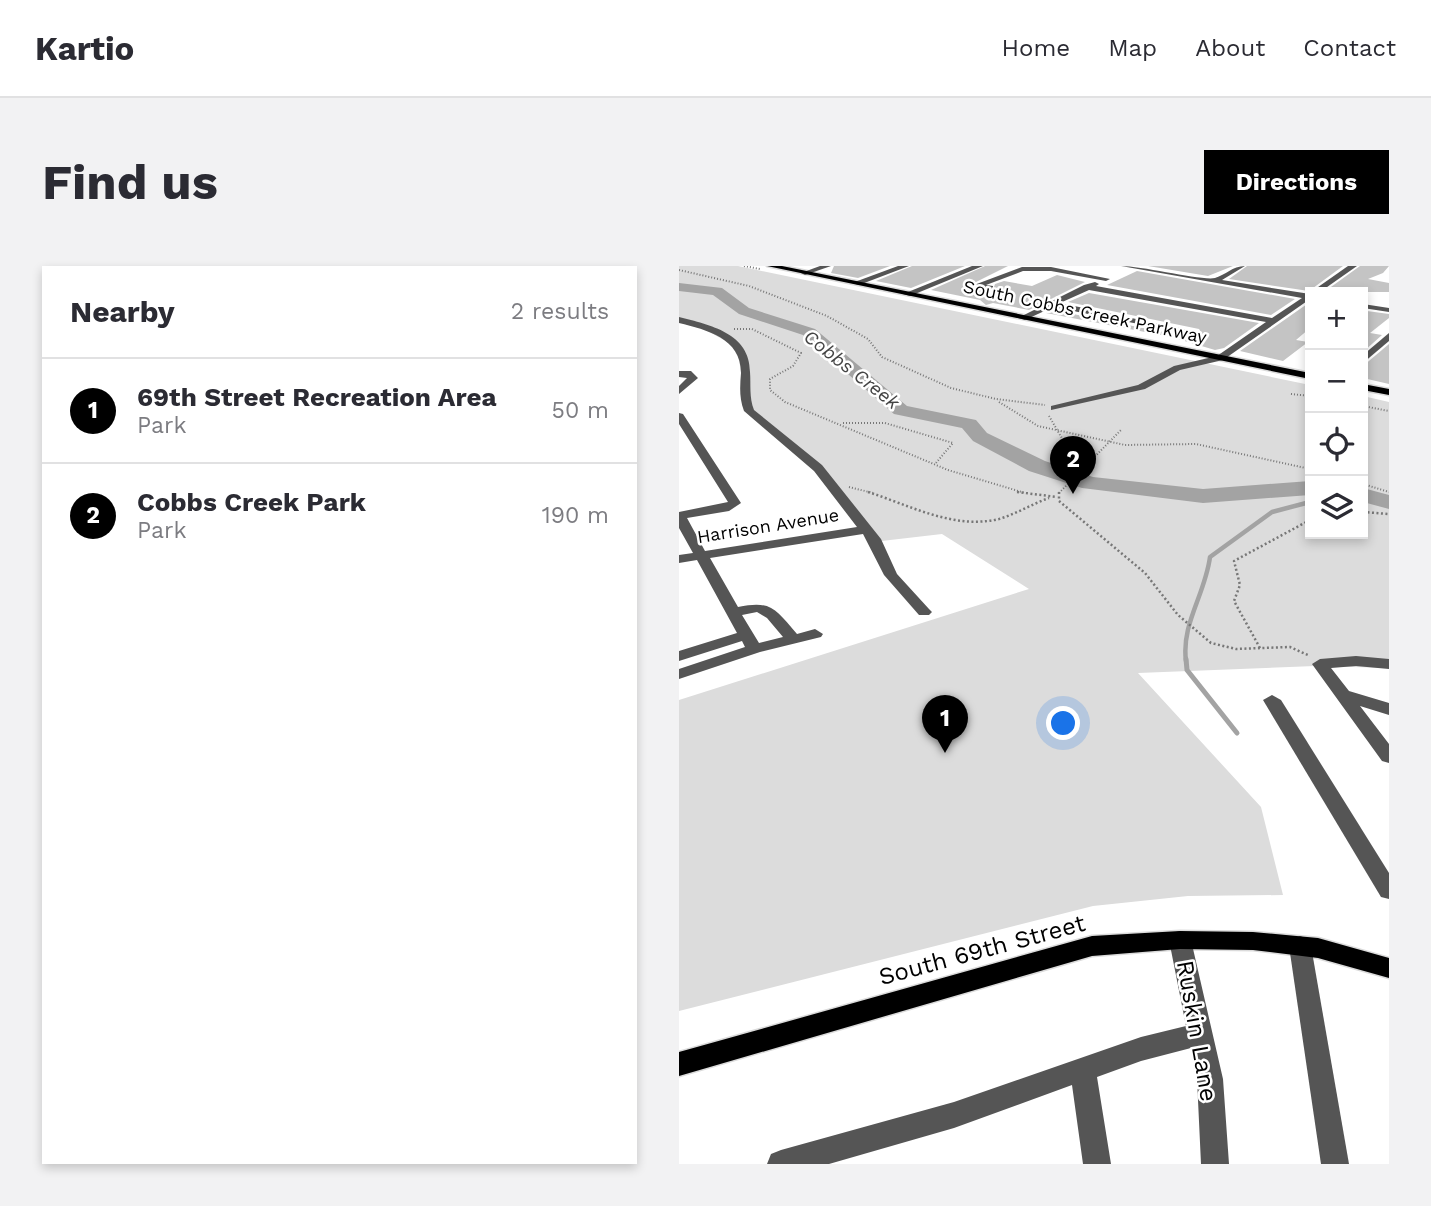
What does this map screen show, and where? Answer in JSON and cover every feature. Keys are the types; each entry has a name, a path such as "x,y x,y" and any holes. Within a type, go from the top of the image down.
{"main road":[{"name":"South Cobbs Creek Parkway","path":"771,266 1305,375"},
{"path":"1368,388 1389,392"},
{"name":"South 69th Street","path":"679,1065 1092,946 1180,940 1318,947 1389,968"}],"street":[{"path":"806,273 827,266"},
{"path":"856,283 905,266"},
{"path":"907,294 979,266"},
{"path":"1022,318 1129,266 1305,294"},
{"path":"1215,281 1241,266"},
{"path":"1323,287 1353,266"},
{"path":"990,288 978,285 1019,269 1106,279"},
{"path":"1011,280 1038,270"},
{"path":"886,273 911,278"},
{"path":"923,280 936,283"},
{"path":"1087,288 1137,320 1194,331"},
{"path":"1055,408 1141,387 1177,368 1220,358 1305,299"},
{"path":"1052,304 1170,302 1273,321"},
{"path":"1159,308 1170,302"},
{"path":"1368,307 1389,310"},
{"path":"1196,315 1207,309"},
{"path":"1110,335 1148,314"},
{"path":"679,320 717,333 735,343 744,357 743,400 749,411 818,468 833,485 863,530 876,542 891,575 924,612"},
{"path":"1175,328 1185,321"},
{"path":"1368,355 1389,336"},
{"path":"679,374 688,373 693,378 679,391"},
{"path":"679,416 734,503 724,508 679,516 704,556 750,642"},
{"name":"Harrison Avenue","path":"679,559 863,530"},
{"path":"734,612 759,607 772,615 793,639"},
{"path":"679,656 750,642 793,639 815,634"},
{"path":"679,674 750,642"},
{"path":"1320,664 1356,661 1389,664"},
{"path":"1320,664 1389,757"},
{"path":"1346,696 1389,709"},
{"path":"1272,700 1389,891"},
{"name":"Ruskin Lane","path":"1180,940 1210,1079 1216,1164"},
{"path":"1300,946 1335,1164"},
{"path":"781,1164 954,1115 1141,1049 1201,1034"},
{"path":"1083,1071 1097,1164"}],"path":[{"path":"679,270 749,286 827,316 868,339 882,357 951,388 996,399 1040,404"},
{"path":"717,333 752,328 801,353 799,360 790,369 770,379 770,390 787,403 892,449 935,464 1027,495 1057,497 1103,540 1145,573 1178,615 1211,643 1237,649 1290,647 1306,653 1320,664"},
{"path":"1291,394 1305,395"},
{"path":"996,399 1023,419 1056,430 1148,447 1196,444 1305,468"},
{"path":"1368,406 1389,411"},
{"path":"1055,408 1049,412 1056,430 1083,466"},
{"path":"840,424 885,423 953,443 935,464"},
{"path":"1057,497 1083,466 1122,429"},
{"path":"833,485 858,488 927,512 966,521 999,519 1051,497"},
{"path":"1368,486 1389,492"},
{"path":"1368,512 1389,514"},
{"path":"1260,648 1239,615 1234,601 1240,584 1234,561 1305,522"}],"shaded area":[{"path":"679,266 738,266 1305,384 1305,539 1368,539 1368,397 1389,402 1389,668 1315,666 1138,673 1261,807 1283,895 1188,896 1093,906 679,1011 679,700 1029,589 942,534 873,542 804,455 746,404 737,347 698,326 679,321"}],"building":[{"path":"834,266 890,266 858,278 831,273"},
{"path":"912,266 965,266 911,288 876,281"},
{"path":"985,266 1008,266 972,284 973,288 992,293 995,284 1004,281 1032,286 1057,275 1085,282 1029,310 993,303 986,305 980,300 931,290"},
{"path":"1148,266 1233,266 1208,276"},
{"path":"1247,266 1343,266 1314,287 1305,287 1305,290 1229,279"},
{"path":"1360,266 1389,266 1383,273 1368,279 1389,283 1389,292 1368,292 1368,287 1331,287"},
{"path":"1137,271 1295,299 1271,315 1107,285"},
{"path":"1089,293 1259,323 1224,348 1215,350 1171,337 1046,313 1053,310 1193,338 1201,332 1199,329 1068,302"},
{"path":"1305,306 1305,332 1296,340 1305,342 1305,344 1283,361 1240,351"},
{"path":"1368,311 1389,314 1389,318 1370,333 1382,335 1368,348"},
{"path":"1389,344 1389,384 1368,379 1368,362"}],"waterway":[{"name":"Cobbs Creek","path":"679,287 717,291 744,311 809,332 901,410 969,424 980,437 1037,466 1090,483 1203,496 1305,488"},
{"name":"Cobbs Creek","path":"1368,496 1389,502"},
{"path":"1186,661 1187,634 1210,557 1272,512 1305,503"},
{"path":"1186,659 1187,670 1237,733"}],"place":[{"name":"Cobbs Creek Park","path":"1073,494"},
{"name":"69th Street Recreation Area","path":"945,753"}]}
